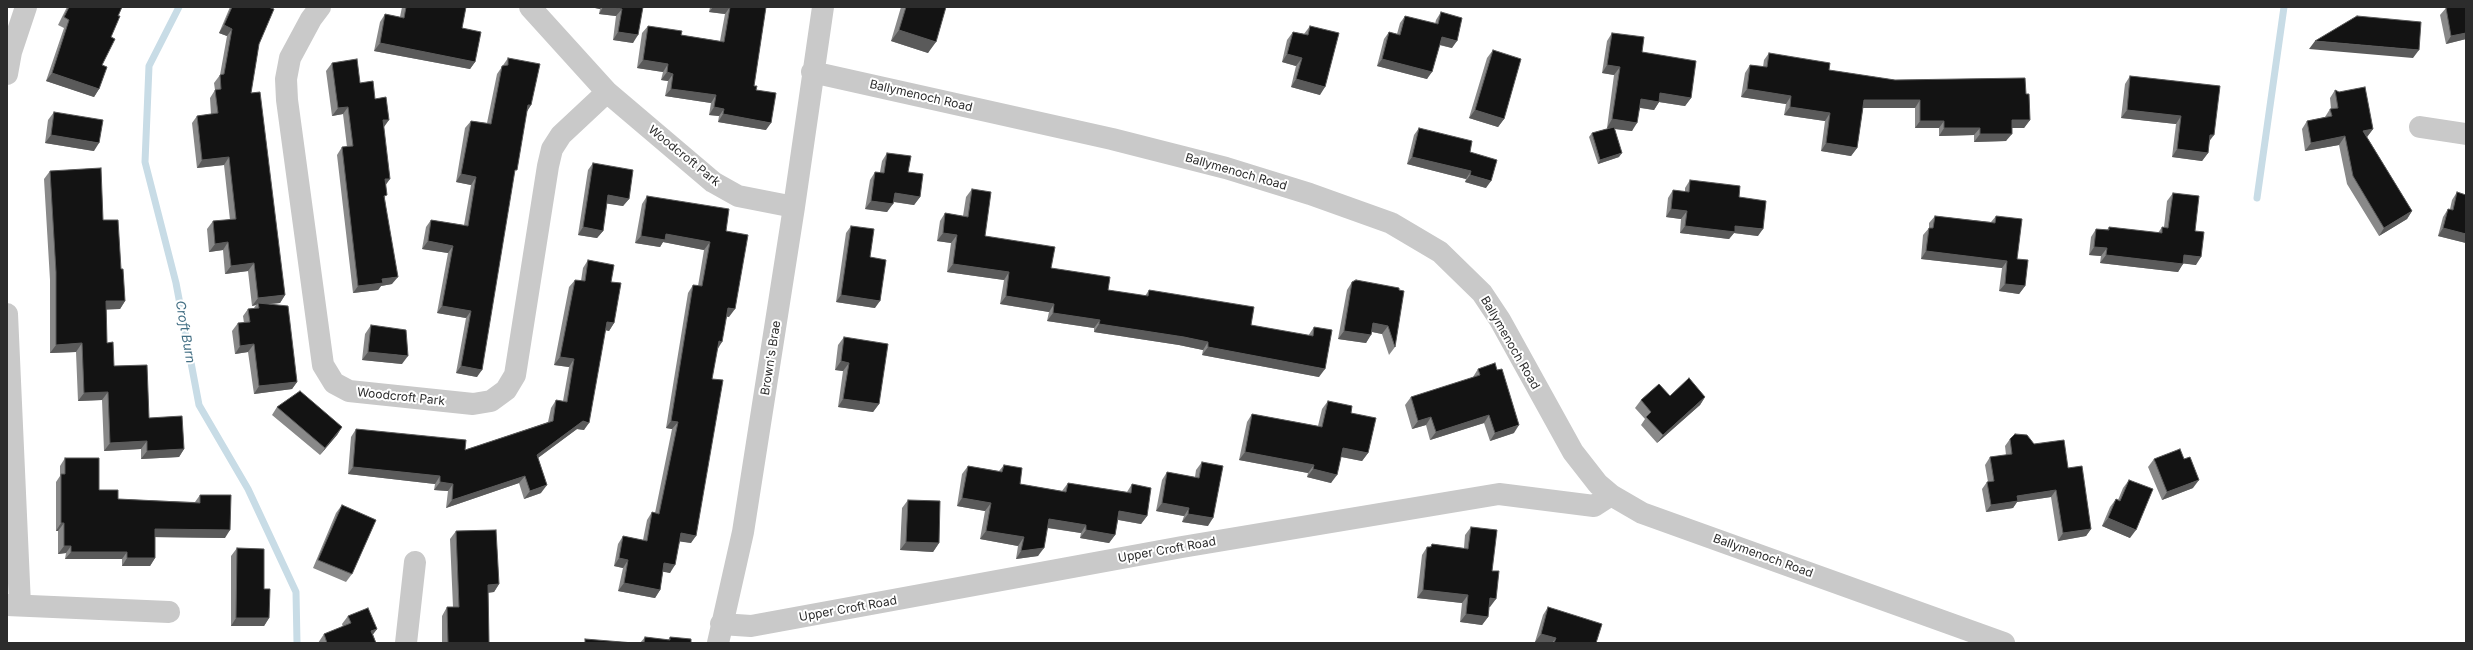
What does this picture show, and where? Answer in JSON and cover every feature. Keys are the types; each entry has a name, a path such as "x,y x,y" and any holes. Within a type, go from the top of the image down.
{"street":[{"path":"7,74 11,52 26,7"},
{"name":"Woodcroft Park","path":"320,7 310,19 290,58 286,79 287,100 323,365 334,382 349,392 473,404 491,401 506,390 515,375 546,174 552,149 561,135 607,92"},
{"name":"Woodcroft Park","path":"530,7 607,92 713,182 738,196 794,207"},
{"name":"Brown's Brae","path":"719,633 743,532 794,207 822,7"},
{"name":"Ballymenoch Road","path":"812,72 1112,139 1226,168 1310,194 1391,223 1440,252 1482,293 1500,320 1573,452 1598,484 1611,495 1626,505 1649,515 2004,643"},
{"path":"2420,127 2466,134"},
{"path":"7,314 13,605 169,612"},
{"name":"Upper Croft Road","path":"719,633 1190,545 1499,494 1594,506 1611,495"},
{"path":"406,643 415,562"}],"building":[{"path":"69,7 122,7 118,16 120,16 111,37 115,39 102,65 107,67 99,89 52,73 69,20 64,17"},
{"path":"232,7 268,7 274,9 259,44 251,93 260,92 285,295 258,298 254,263 231,266 228,242 215,244 213,221 236,219 229,157 202,160 197,116 218,113 215,90 221,89 220,75 224,74 232,29 224,25"},
{"path":"406,7 466,7 462,28 481,32 475,62 380,43 385,14 404,18"},
{"path":"610,7 643,7 638,35 618,32 622,9"},
{"path":"730,7 766,7 754,86 757,86 756,90 776,93 771,123 723,114 724,109 714,107 716,95 671,89 673,74 667,72 668,64 643,60 648,26 682,31 681,35 724,42"},
{"path":"906,7 946,7 936,42 899,30"},
{"path":"2466,7 2466,33 2451,36 2446,8"},
{"path":"1441,12 1462,18 1457,41 1442,37 1432,72 1382,59 1389,32 1400,35 1405,16 1438,24"},
{"path":"2357,16 2421,22 2419,50 2315,41"},
{"path":"1310,26 1339,33 1325,87 1296,79 1302,58 1287,54 1293,32 1308,35"},
{"path":"1612,33 1644,37 1642,52 1696,61 1691,98 1660,93 1659,102 1641,99 1637,123 1612,119 1620,67 1607,65"},
{"path":"1493,50 1521,59 1504,119 1475,110"},
{"path":"1769,53 1830,63 1829,70 1895,80 2025,78 2026,94 2029,94 2030,120 2012,120 2012,134 1980,134 1980,128 1944,128 1944,121 1920,121 1920,100 1864,100 1857,148 1826,143 1830,113 1790,107 1791,96 1747,89 1750,65 1767,67"},
{"path":"508,58 540,64 531,105 528,105 517,170 515,170 482,370 461,366 471,311 442,306 453,246 428,241 431,220 468,226 476,177 461,174 471,121 491,124 502,66 508,65"},
{"path":"357,59 360,83 373,81 375,99 386,97 389,120 383,120 390,179 385,179 387,195 384,196 398,277 382,279 383,283 358,286 342,147 353,146 348,107 338,108 332,63"},
{"path":"2130,76 2220,86 2214,135 2210,135 2208,153 2177,149 2181,116 2127,110"},
{"path":"2365,87 2373,129 2363,131 2412,211 2384,228 2353,176 2345,136 2311,143 2307,121 2332,116 2330,109 2338,108 2335,90 2339,92"},
{"path":"54,112 103,120 99,143 51,135"},
{"path":"1614,127 1622,153 1600,160 1592,133"},
{"path":"1419,128 1472,141 1470,152 1497,160 1491,181 1470,175 1471,171 1412,157"},
{"path":"887,153 911,156 908,172 923,174 920,197 895,193 893,204 871,201 875,172 884,173"},
{"path":"593,163 633,170 629,199 608,195 603,231 583,227"},
{"path":"101,168 103,220 118,220 121,269 123,269 125,301 106,301 107,343 113,342 114,366 147,365 149,418 182,416 184,449 147,451 147,441 110,443 108,392 84,393 82,343 56,345 56,272 50,171"},
{"path":"1690,180 1740,186 1739,197 1766,201 1763,229 1735,226 1735,232 1685,226 1687,211 1671,209 1673,190 1689,192"},
{"path":"972,189 991,192 985,236 1055,247 1051,268 1110,277 1108,290 1148,296 1149,290 1254,307 1251,325 1313,336 1314,327 1332,330 1325,369 1208,347 1208,342 1184,337 1099,324 1100,320 1053,313 1054,304 1006,296 1009,272 953,264 957,235 943,233 945,213 968,217"},
{"path":"2457,192 2466,195 2466,234 2443,228 2448,209 2453,210"},
{"path":"2173,193 2199,196 2195,231 2204,232 2201,257 2184,255 2183,264 2106,255 2107,248 2094,247 2096,229 2109,230 2109,227 2162,233 2162,227 2168,228"},
{"path":"647,196 729,209 726,231 748,235 735,309 728,308 722,342 719,341 712,379 723,380 696,536 681,533 675,565 664,563 660,590 624,583 628,560 619,558 623,536 647,541 652,512 659,514 678,422 671,421 693,285 702,286 710,242 666,234 665,240 641,236"},
{"path":"1935,216 1995,223 1996,216 2022,219 2017,259 2028,260 2025,286 2005,284 2007,261 1926,251 1929,228 1933,228"},
{"path":"851,226 874,229 870,257 886,260 880,301 841,295"},
{"path":"588,260 614,265 611,282 621,283 614,323 607,322 589,423 583,421 537,455 547,485 530,491 525,476 452,500 453,484 440,482 440,476 353,467 356,429 466,440 465,450 553,421 556,400 567,402 574,359 560,357 575,280 585,281"},
{"path":"1356,280 1399,288 1399,290 1404,291 1395,347 1388,326 1373,323 1371,335 1344,331 1352,282"},
{"path":"258,303 288,306 297,382 259,386 254,344 240,346 238,323 250,322 248,309 259,308"},
{"path":"371,325 406,330 408,356 368,352"},
{"path":"844,337 888,344 879,404 843,399 849,363 841,361"},
{"path":"1495,363 1497,370 1502,369 1519,425 1495,433 1489,415 1436,432 1431,417 1418,421 1411,397 1480,375 1478,369"},
{"path":"1689,378 1705,397 1663,435 1646,417 1651,412 1641,400 1659,384 1670,396"},
{"path":"300,391 342,427 325,448 277,407"},
{"path":"1328,401 1352,406 1351,413 1376,418 1368,453 1343,448 1337,475 1313,469 1314,465 1245,452 1252,414 1322,427"},
{"path":"2015,434 2027,435 2034,444 2064,440 2068,468 2082,466 2091,529 2063,533 2056,490 2017,496 2018,501 1991,505 1987,482 1994,481 1990,457 2012,454 2010,439"},
{"path":"2180,449 2184,459 2190,457 2199,480 2167,492 2154,459"},
{"path":"65,458 99,458 99,490 118,490 118,499 200,503 200,495 231,495 230,530 155,529 155,558 127,558 127,552 71,552 71,546 64,546 64,523 61,523 61,474 65,474"},
{"path":"1202,462 1223,466 1213,518 1188,514 1189,508 1162,503 1167,472 1199,478"},
{"path":"1004,465 1022,468 1020,484 1066,492 1068,483 1131,493 1132,484 1151,488 1147,516 1119,511 1115,535 1086,530 1086,525 1049,519 1044,548 1021,551 1024,537 986,531 991,503 962,498 968,466 1002,472"},
{"path":"2129,480 2153,489 2136,530 2108,518 2116,499 2120,501"},
{"path":"908,500 940,501 939,543 906,542"},
{"path":"342,505 376,520 352,574 318,560"},
{"path":"1471,527 1497,530 1492,571 1499,571 1496,599 1490,598 1488,617 1466,614 1468,595 1423,590 1427,547 1431,547 1432,544 1468,549"},
{"path":"496,530 499,584 488,585 489,643 448,643 447,607 459,607 456,531"},
{"path":"237,548 264,549 264,589 270,589 269,618 236,618"},
{"path":"1548,607 1602,624 1596,643 1554,643 1556,638 1541,634"},
{"path":"368,608 377,629 371,631 376,643 327,643 324,634 351,623 348,616"},
{"path":"645,637 670,640 670,637 691,639 691,643 644,643"},
{"path":"585,639 634,643 585,643"}],"waterway":[{"name":"Croft Burn","path":"179,7 149,66 145,162 176,283 199,405 248,489 296,592 297,643"},
{"path":"2257,198 2284,7"}]}
